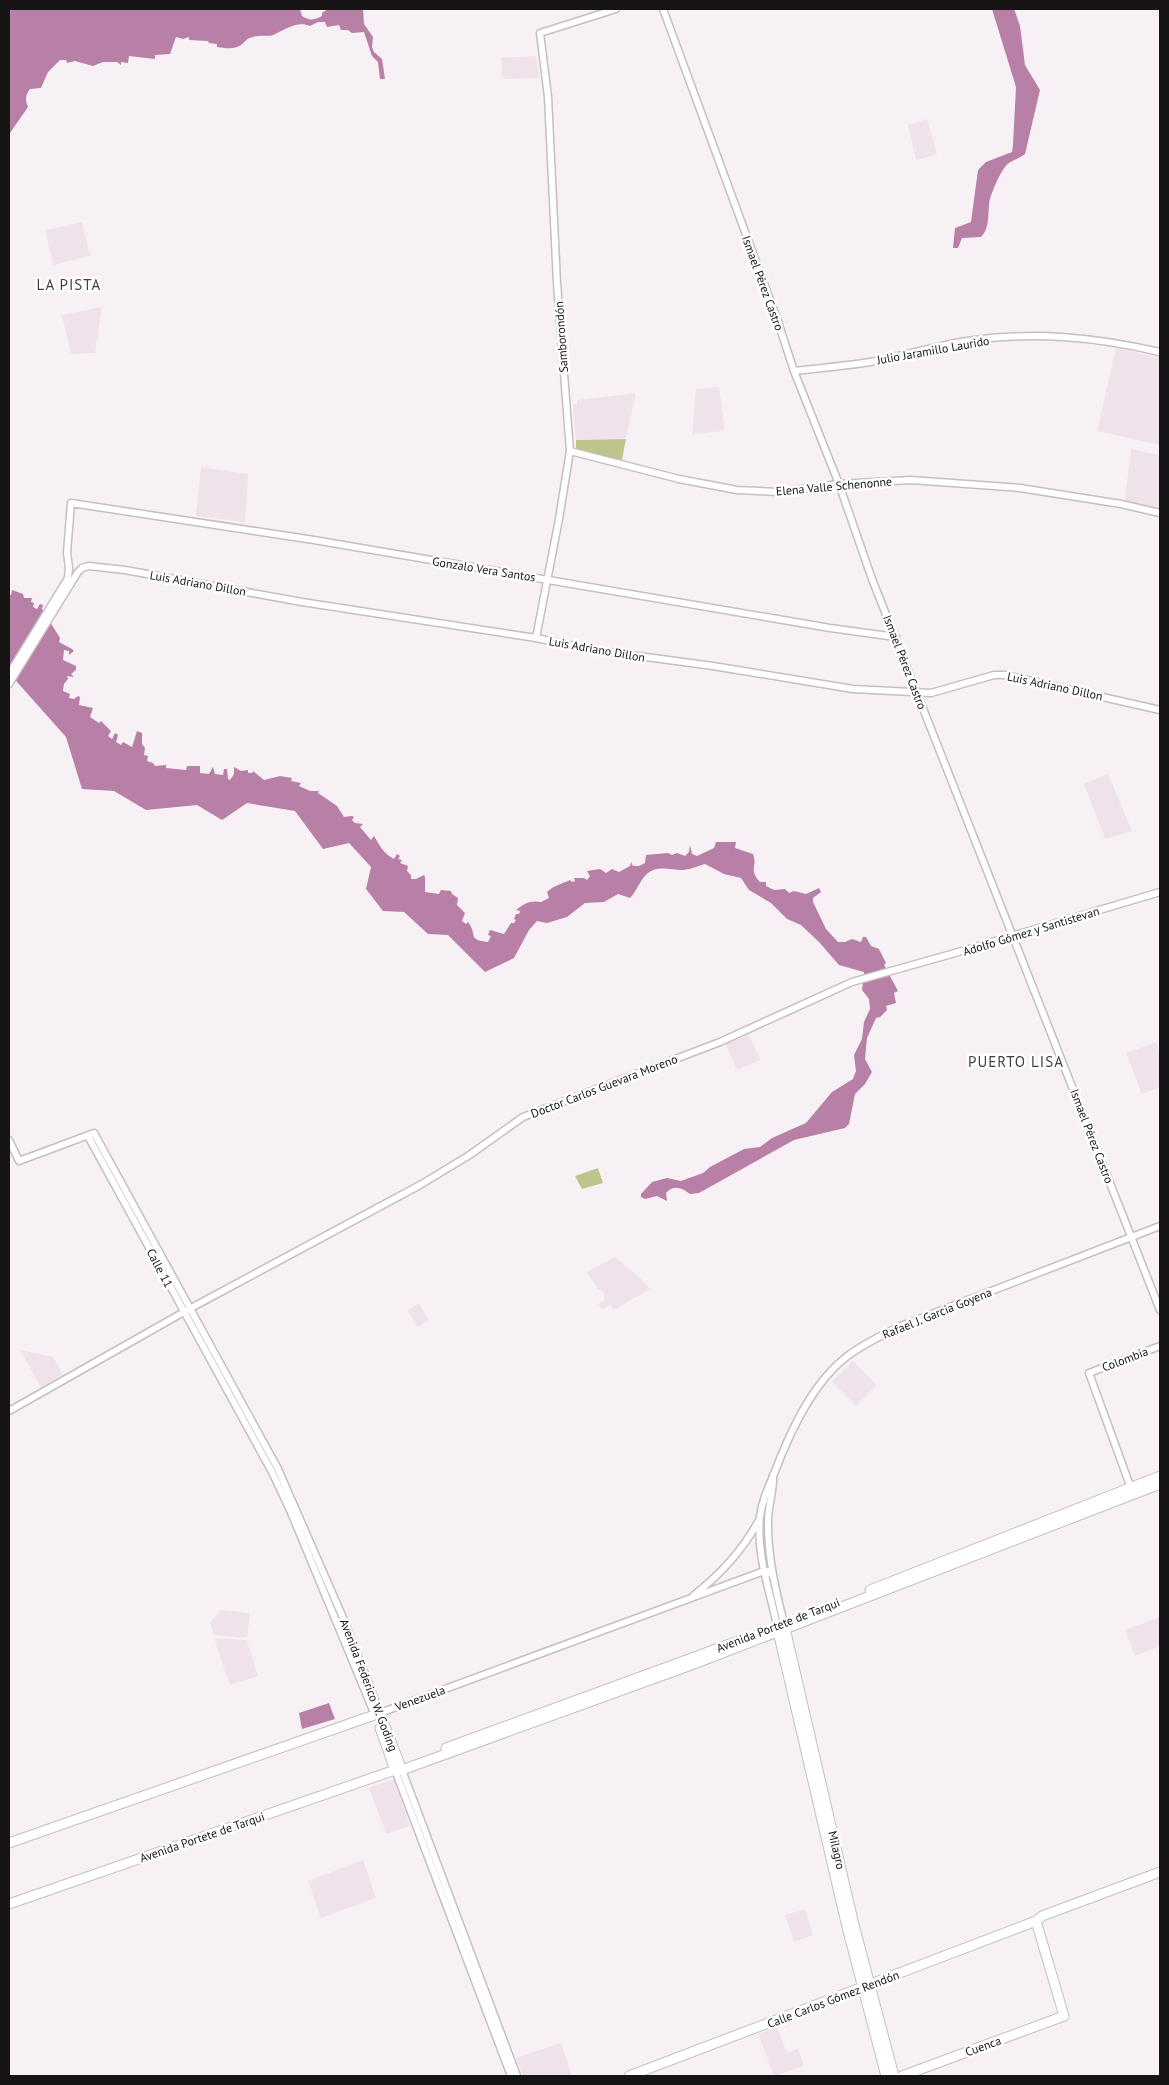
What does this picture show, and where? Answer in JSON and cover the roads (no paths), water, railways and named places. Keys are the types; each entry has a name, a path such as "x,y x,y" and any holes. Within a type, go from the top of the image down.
{"main road":[{"name":"Avenida Portete de Tarqui","path":"9,1904 399,1768 781,1628 1132,1491 1160,1476"},
{"name":"Avenida Portete de Tarqui","path":"1132,1491 1160,1484"},
{"name":"Milagro","path":"781,1628 792,1694 804,1746 866,1986 894,2076"},
{"name":"Milagro","path":"781,1628 886,2076"},
{"name":"Avenida Federico W. Goding","path":"378,1714 399,1768"},
{"name":"Venezuela","path":"9,1843 378,1714"},
{"name":"Calle Carlos Gómez Rendón","path":"629,2076 866,1986 923,1967 1036,1921 1042,1916 1160,1872"},
{"name":"Calle Carlos Gómez Rendón","path":"1036,1921 1044,1922 1160,1878"},
{"name":"Cuenca","path":"902,2076 1064,2016 1036,1921"}],"street":[{"name":"Samborondón","path":"536,638 570,451 557,283 548,98 540,33 616,9"},
{"name":"Ismael Pérez Castro","path":"663,9 767,290 794,371 870,573 1160,1310"},
{"name":"Julio Jaramillo Laurido","path":"794,371 870,362 967,341 1023,336 1078,338 1113,342 1160,352"},
{"name":"Elena Valle Schenonne","path":"570,451 678,479 737,490 778,492 838,484 911,480 1020,488 1113,502 1160,513"},
{"name":"Gonzalo Vera Santos","path":"52,608 69,575 67,553 71,503 314,540 830,628 896,637"},
{"name":"Luis Adriano Dillon","path":"52,608 78,572 82,568 89,566 125,570 311,603 536,638 594,650 713,666 853,689 917,693 949,689 994,675 1160,710"},
{"path":"9,674 52,608"},
{"path":"9,684 52,608"},
{"name":"Adolfo Gómez y Santistevan","path":"852,982 1160,892"},
{"name":"Doctor Carlos Guevara Moreno","path":"9,1411 191,1308 420,1185 468,1156 523,1117 720,1042 852,982"},
{"path":"9,1140 19,1161 91,1134 139,1221"},
{"name":"Avenida Federico W. Goding","path":"139,1221 191,1308 288,1488 344,1620 378,1714"},
{"name":"Calle 11","path":"139,1221 184,1312"},
{"name":"Rafael J. Garcia Goyena","path":"781,1628 764,1571 760,1519 767,1488 774,1474 778,1458 792,1429 815,1392 843,1359 857,1349 898,1327 1160,1226"},
{"name":"Avenida Federico W. Goding","path":"184,1312 272,1472 378,1714"},
{"name":"Colombia","path":"1132,1491 1089,1373 1160,1346"},
{"name":"Rafael J. Garcia Goyena","path":"774,1474 774,1489 768,1523 772,1575 781,1628"},
{"path":"687,1600 704,1588 730,1562 750,1536 760,1519"},
{"path":"764,1571 768,1571 772,1575"},
{"name":"Venezuela","path":"378,1714 764,1571"},
{"name":"Avenida Federico W. Goding","path":"399,1768 511,2076"},
{"name":"Avenida Federico W. Goding","path":"399,1768 517,2076"}],"district":[{"name":"LA PISTA","path":"69,284"},
{"name":"PUERTO LISA","path":"1016,1061"}]}
